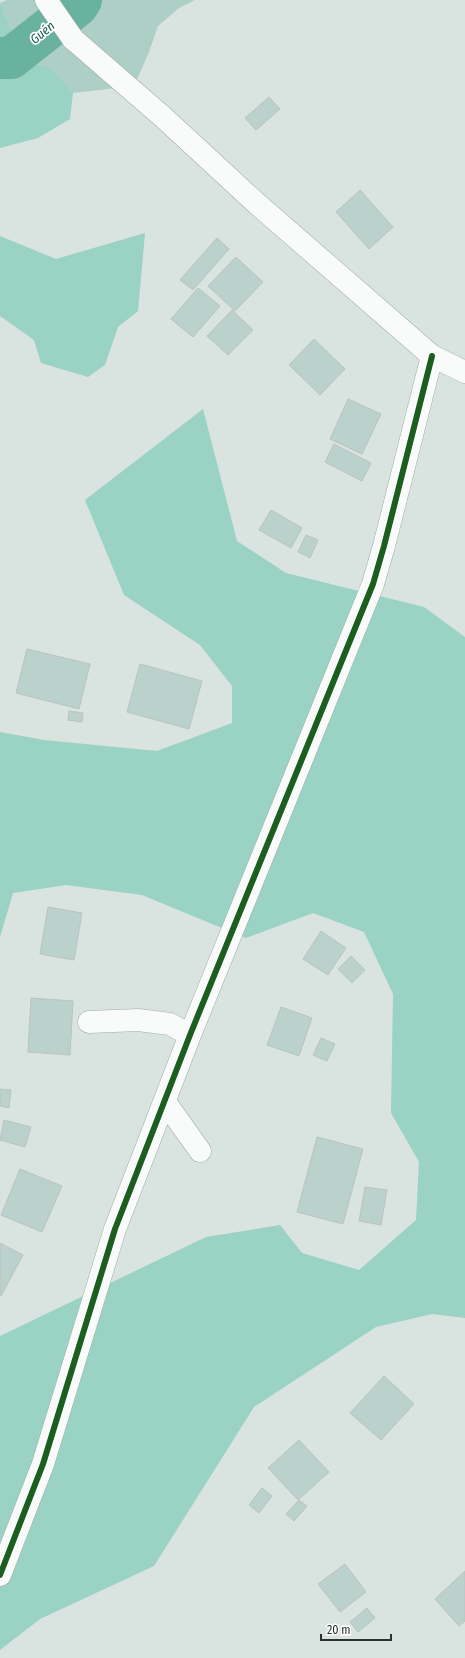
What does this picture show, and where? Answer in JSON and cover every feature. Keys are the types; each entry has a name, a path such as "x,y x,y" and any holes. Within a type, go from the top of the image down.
{"street":[{"path":"46,0 73,39 163,116 255,202 432,356 465,372"},
{"path":"0,1575 43,1464 115,1230 190,1035 372,584 384,546 432,356"},
{"path":"89,1022 138,1020 170,1024 190,1035"},
{"path":"163,1106 168,1106 200,1151"}],"green space":[{"path":"7,0 195,0 179,8 158,26 149,52 134,86 73,93 51,70 25,61 0,3"},
{"path":"0,3 25,61 51,69 73,93 70,119 38,138 0,148"},
{"path":"145,233 138,311 118,327 105,365 88,377 41,363 34,340 0,316 0,236 56,259"},
{"path":"203,409 237,541 286,573 424,607 465,637 465,1318 432,1314 376,1327 254,1407 154,1566 40,1619 0,1650 0,1336 206,1237 280,1225 302,1253 359,1270 416,1220 419,1162 391,1113 393,994 364,932 313,913 246,938 142,895 66,885 13,893 0,937 0,732 44,740 157,751 232,723 232,686 200,645 124,595 85,500"}],"building":[{"path":"269,97 280,109 256,130 245,118"},
{"path":"360,190 393,227 369,249 336,212"},
{"path":"217,238 229,249 193,290 180,280"},
{"path":"236,257 263,282 235,311 208,286"},
{"path":"198,288 220,306 193,337 171,319"},
{"path":"232,310 253,330 228,355 207,336"},
{"path":"314,339 345,369 320,395 289,365"},
{"path":"348,399 381,414 362,454 330,439"},
{"path":"334,444 371,463 362,481 325,462"},
{"path":"271,510 302,528 291,548 259,530"},
{"path":"306,535 318,540 310,558 298,552"},
{"path":"27,649 90,664 79,709 16,693"},
{"path":"140,664 202,681 189,729 127,712"},
{"path":"69,711 83,713 82,722 68,720"},
{"path":"48,907 82,913 74,960 40,954"},
{"path":"321,931 346,948 328,975 303,959"},
{"path":"351,956 365,970 352,983 338,969"},
{"path":"31,998 73,1001 70,1055 28,1052"},
{"path":"281,1007 312,1018 299,1056 267,1045"},
{"path":"321,1038 335,1044 327,1061 313,1055"},
{"path":"0,1089 11,1090 9,1108 0,1106"},
{"path":"4,1120 31,1127 25,1147 0,1140"},
{"path":"317,1137 363,1149 343,1224 297,1212"},
{"path":"20,1169 62,1186 42,1232 1,1215"},
{"path":"365,1187 387,1190 381,1225 359,1221"},
{"path":"0,1243 23,1255 1,1296 0,1296"},
{"path":"384,1376 414,1404 381,1440 350,1413"},
{"path":"299,1440 329,1472 298,1500 268,1468"},
{"path":"262,1488 272,1496 259,1513 249,1505"},
{"path":"299,1500 307,1506 294,1521 286,1514"},
{"path":"345,1564 366,1592 340,1612 318,1584"},
{"path":"465,1571 465,1621 459,1626 435,1599"},
{"path":"367,1608 375,1618 358,1632 350,1622"}],"waterway":[{"name":"Guén","path":"0,58 11,58 77,6 81,0"}],"cycle path":[{"path":"0,1575 43,1464 115,1229 190,1035 373,584 432,356"}]}
